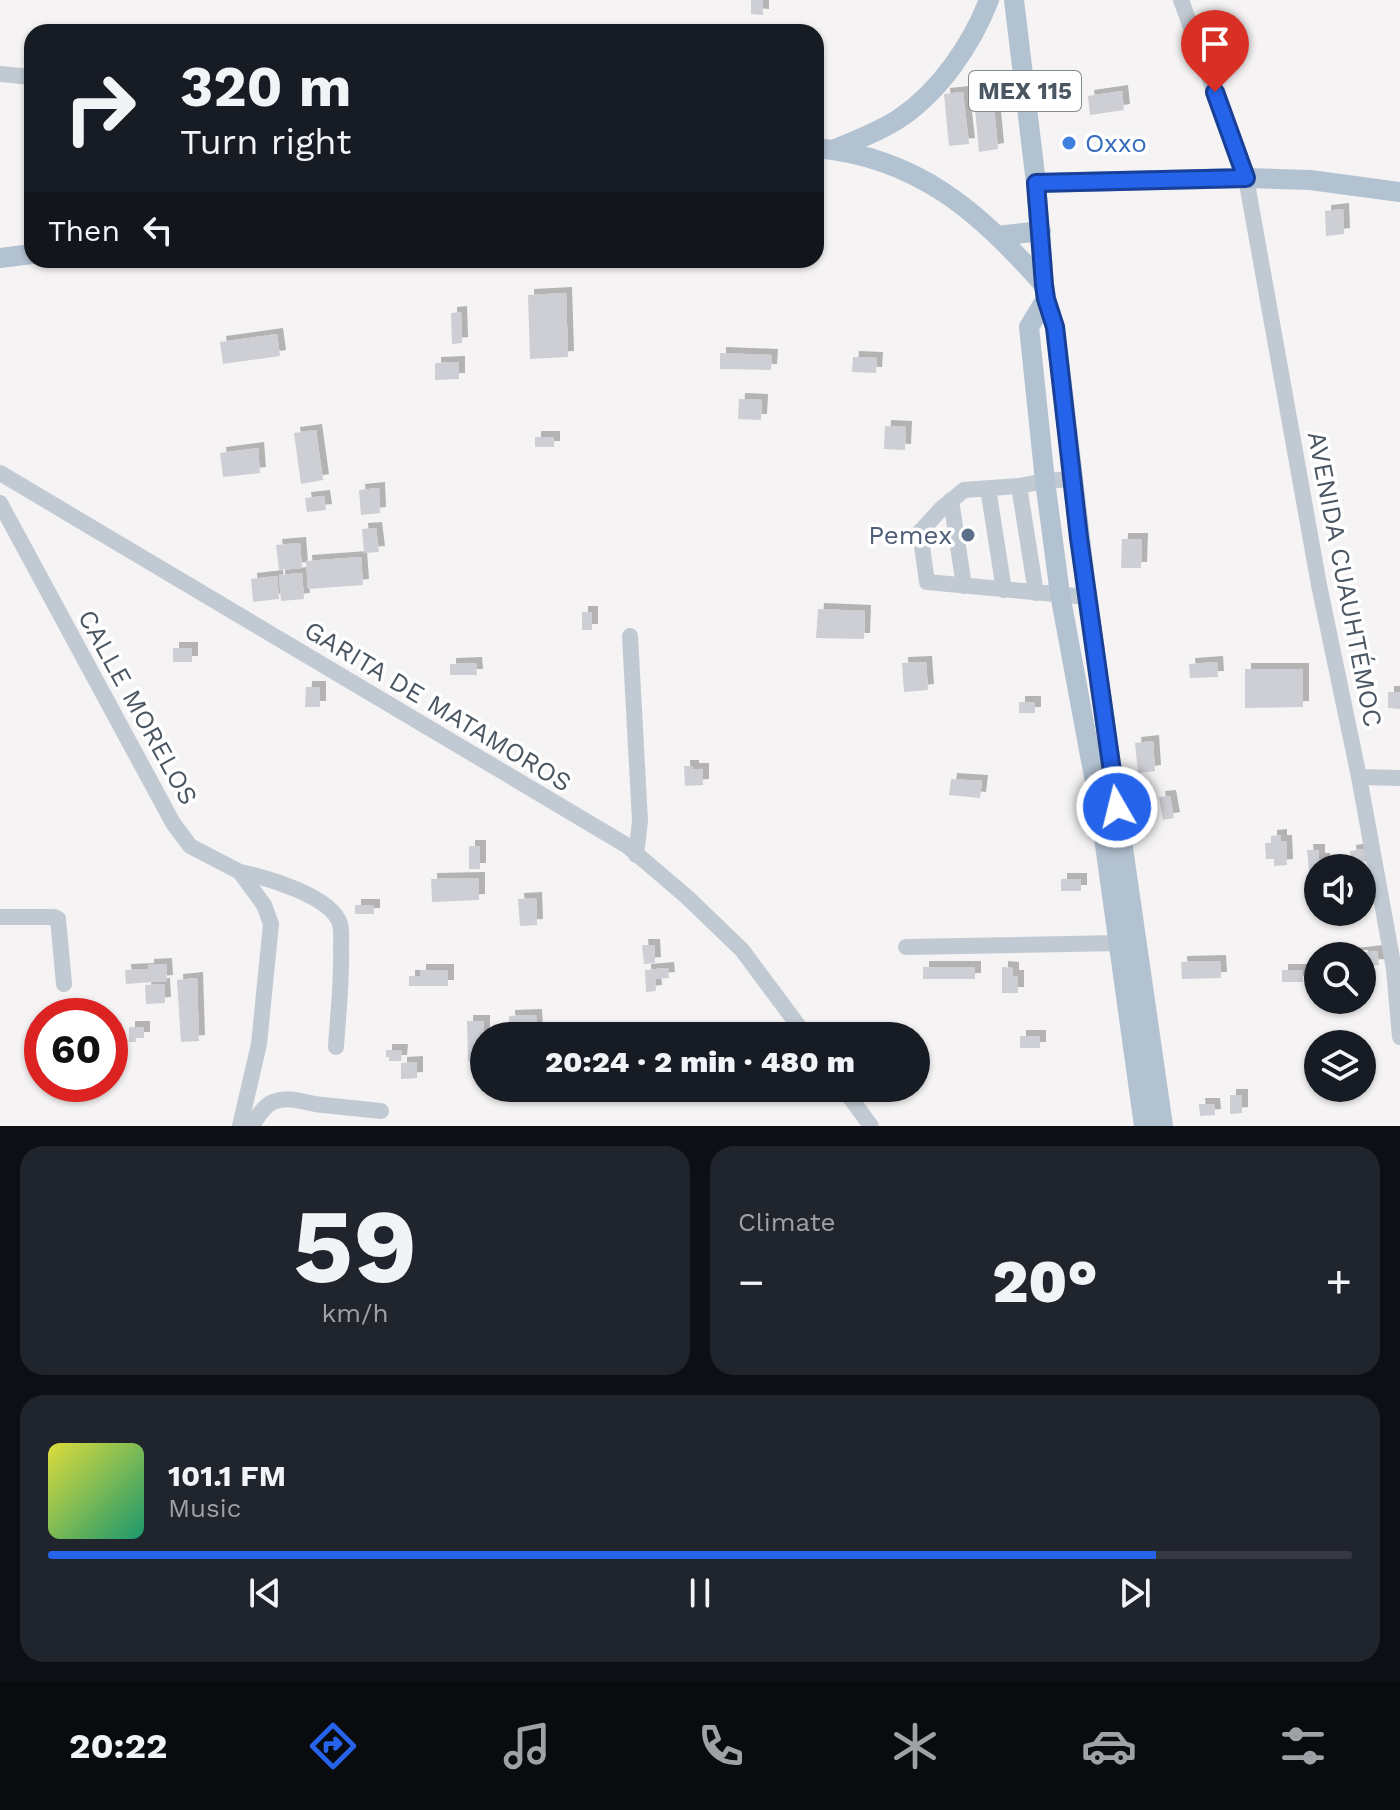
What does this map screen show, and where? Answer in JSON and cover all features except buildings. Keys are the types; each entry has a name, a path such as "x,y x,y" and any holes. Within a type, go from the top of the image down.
{"main road":[{"name":"MEX 115","path":"824,149 878,131 902,117 924,98 962,52 989,0"},
{"name":"MEX 115","path":"1014,0 1036,183 1045,292 1055,327 1087,597 1109,808 1119,943 1133,980 1163,1126"},
{"name":"MEX 115","path":"824,149 883,162 949,195 998,236 1045,292"},
{"path":"1036,183 1246,178 1310,180 1400,192"},
{"path":"998,236 1041,231"},
{"path":"0,258 24,255"},
{"name":"MEX 115","path":"1045,292 1029,327 1045,481 1060,594 1109,808 1133,980 1144,1126"}],"street":[{"name":"AVENIDA CUAUHTÉMOC","path":"1181,0 1246,178 1319,585 1359,777 1394,969 1400,1037"},
{"path":"0,74 24,76"},
{"name":"GARITA DE MATAMOROS","path":"0,473 626,845 742,950 796,1022"},
{"path":"1072,479 964,490 920,532 927,582 1087,597"},
{"path":"1019,486 1036,593"},
{"path":"988,488 1004,590"},
{"path":"951,500 964,586"},
{"name":"CALLE MORELOS","path":"0,503 173,823 190,846 244,878 264,905 271,924 259,1044 240,1126"},
{"path":"630,636 640,821 636,855"},
{"path":"1359,777 1400,778"},
{"path":"244,878 266,877 306,895 329,908 340,923 342,974 336,1047"},
{"path":"0,917 58,919 64,984"},
{"path":"906,947 1119,943"},
{"path":"252,1126 263,1109 273,1102 293,1099 381,1111"},
{"path":"853,1102 871,1126"}],"place":[{"name":"Oxxo","path":"1069,143"},
{"name":"Pemex","path":"968,535"}],"route":[{"path":"1117,807 1079,538 1055,327 1044,285 1036,183 1246,178 1215,92"}]}
